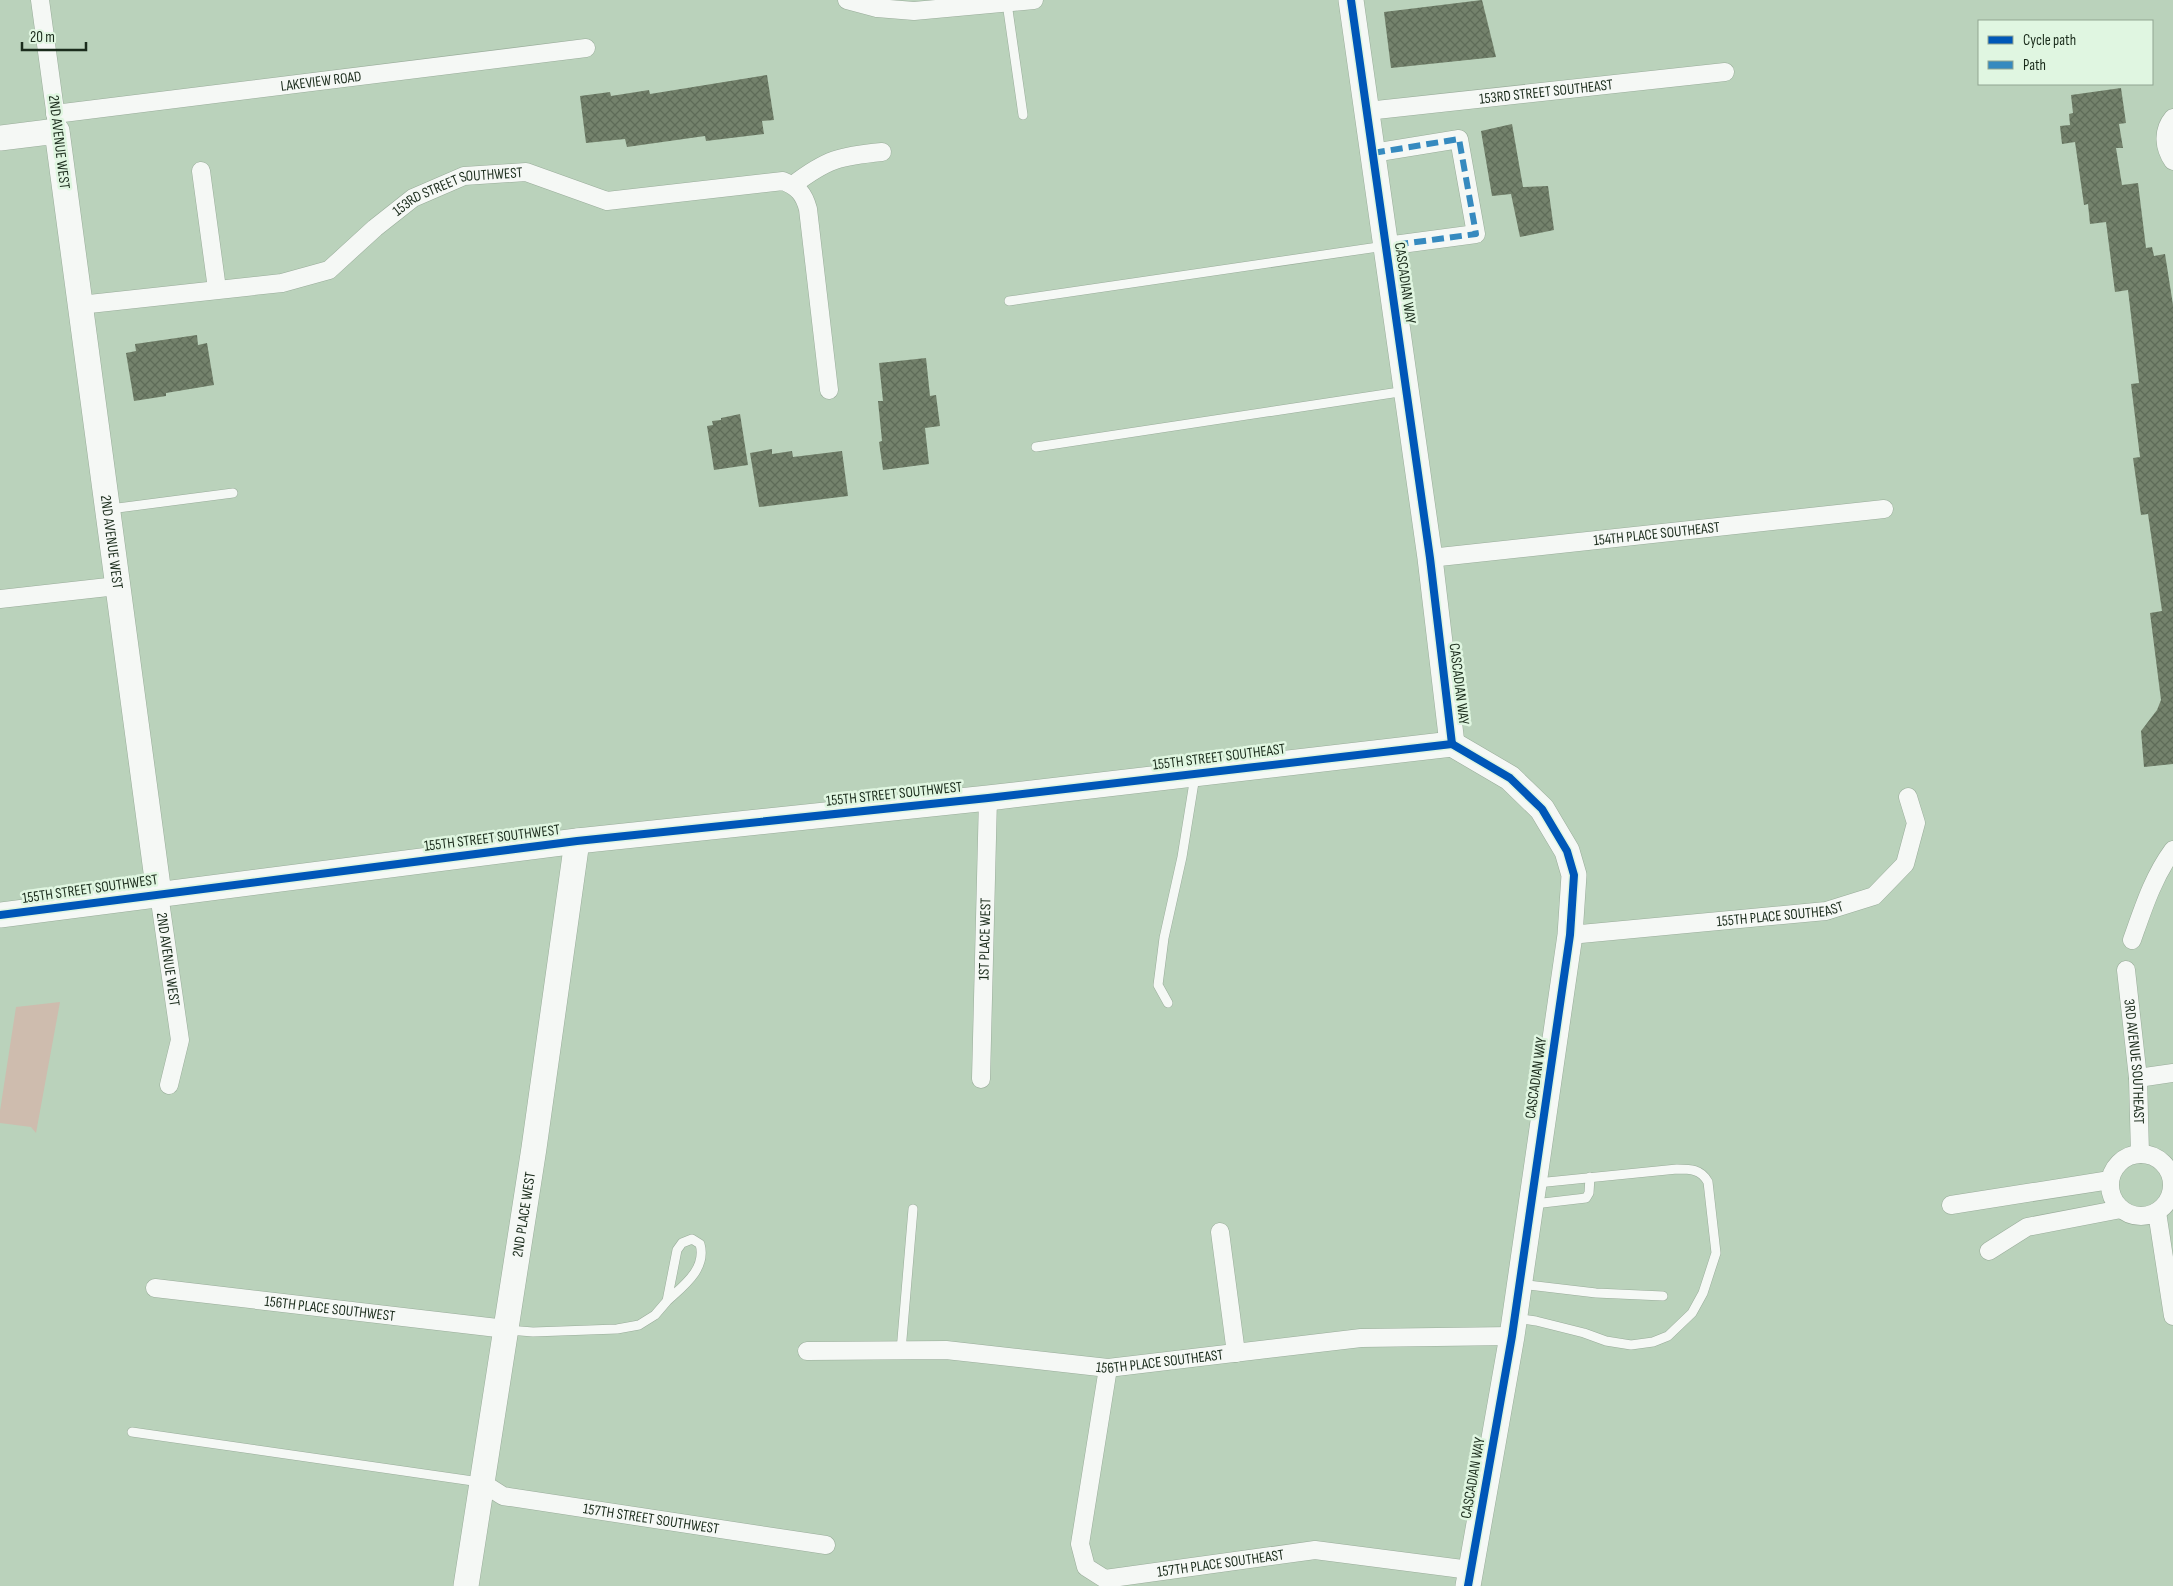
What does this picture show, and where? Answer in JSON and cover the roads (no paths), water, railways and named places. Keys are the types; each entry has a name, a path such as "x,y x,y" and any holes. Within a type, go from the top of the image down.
{"street":[{"name":"2ND AVENUE WEST","path":"40,0 117,586 180,1040 169,1085"},
{"path":"847,0 877,8 914,11 1034,0"},
{"name":"CASCADIAN WAY","path":"1351,0 1430,558 1452,744 1510,778 1542,809 1567,851 1574,875 1570,935 1520,1284 1469,1578"},
{"name":"LAKEVIEW ROAD","path":"0,138 56,122 586,48"},
{"name":"153RD STREET SOUTHEAST","path":"1367,111 1725,72"},
{"path":"2172,117 2166,132 2165,144 2173,161"},
{"path":"1373,152 1459,139 1476,234 1386,246"},
{"path":"829,390 808,209 804,194 792,185 828,162 847,155 882,152"},
{"path":"200,171 217,289"},
{"name":"153RD STREET SOUTHWEST","path":"80,305 282,282 329,270 375,228 413,198 464,176 526,172 607,201 783,181 792,185"},
{"name":"154TH PLACE SOUTHEAST","path":"1430,558 1884,509"},
{"path":"0,599 117,586"},
{"name":"155TH STREET SOUTHEAST","path":"988,798 1452,744"},
{"name":"155TH PLACE SOUTHEAST","path":"1570,935 1826,911 1874,896 1904,864 1916,823 1908,797"},
{"name":"155TH STREET SOUTHWEST","path":"0,916 577,841 988,798"},
{"name":"1ST PLACE WEST","path":"981,1079 988,798"},
{"name":"2ND PLACE WEST","path":"466,1586 534,1148 577,841"},
{"path":"2132,940 2146,899 2165,861 2173,850"},
{"name":"3RD AVENUE SOUTHEAST","path":"2126,970 2138,1078 2140,1154"},
{"path":"2138,1078 2173,1073"},
{"path":"2140,1154 2150,1155 2166,1167 2171,1176 2172,1186 2170,1197 2157,1212 2138,1216 2121,1209 2114,1201 2110,1191 2110,1180 2113,1170 2120,1161 2129,1156 2140,1154"},
{"path":"1951,1205 2110,1180"},
{"path":"1989,1252 2027,1228 2121,1209"},
{"path":"2157,1212 2173,1316"},
{"path":"1220,1232 1236,1353"},
{"name":"156TH PLACE SOUTHWEST","path":"155,1288 506,1329"},
{"name":"156TH PLACE SOUTHEAST","path":"808,1351 946,1350 1108,1368 1361,1338 1513,1327"},
{"name":"157TH PLACE SOUTHEAST","path":"1108,1368 1080,1544 1086,1567 1105,1579 1315,1550 1469,1578"},
{"name":"157TH STREET SOUTHWEST","path":"481,1482 503,1496 826,1545"}],"lane":[{"path":"1007,3 1023,115"},
{"path":"1009,301 1386,246"},
{"path":"1036,447 1406,391"},
{"path":"107,509 233,493"},
{"path":"1168,1003 1158,985 1164,938 1182,857 1196,773"},
{"path":"1513,1327 1536,1321 1584,1333 1606,1341 1631,1345 1653,1342 1668,1336 1692,1313 1703,1294 1716,1253 1708,1182 1705,1176 1697,1171 1688,1169 1590,1177 1533,1194"},
{"path":"1533,1194 1586,1198 1589,1194 1590,1177"},
{"path":"901,1351 913,1209"},
{"path":"506,1329 533,1332 616,1329 639,1325 655,1315 687,1282 701,1264 703,1253 700,1244 692,1239 682,1243 677,1250 667,1301"},
{"path":"1520,1284 1596,1293 1663,1296"},
{"path":"132,1432 481,1482"}]}
